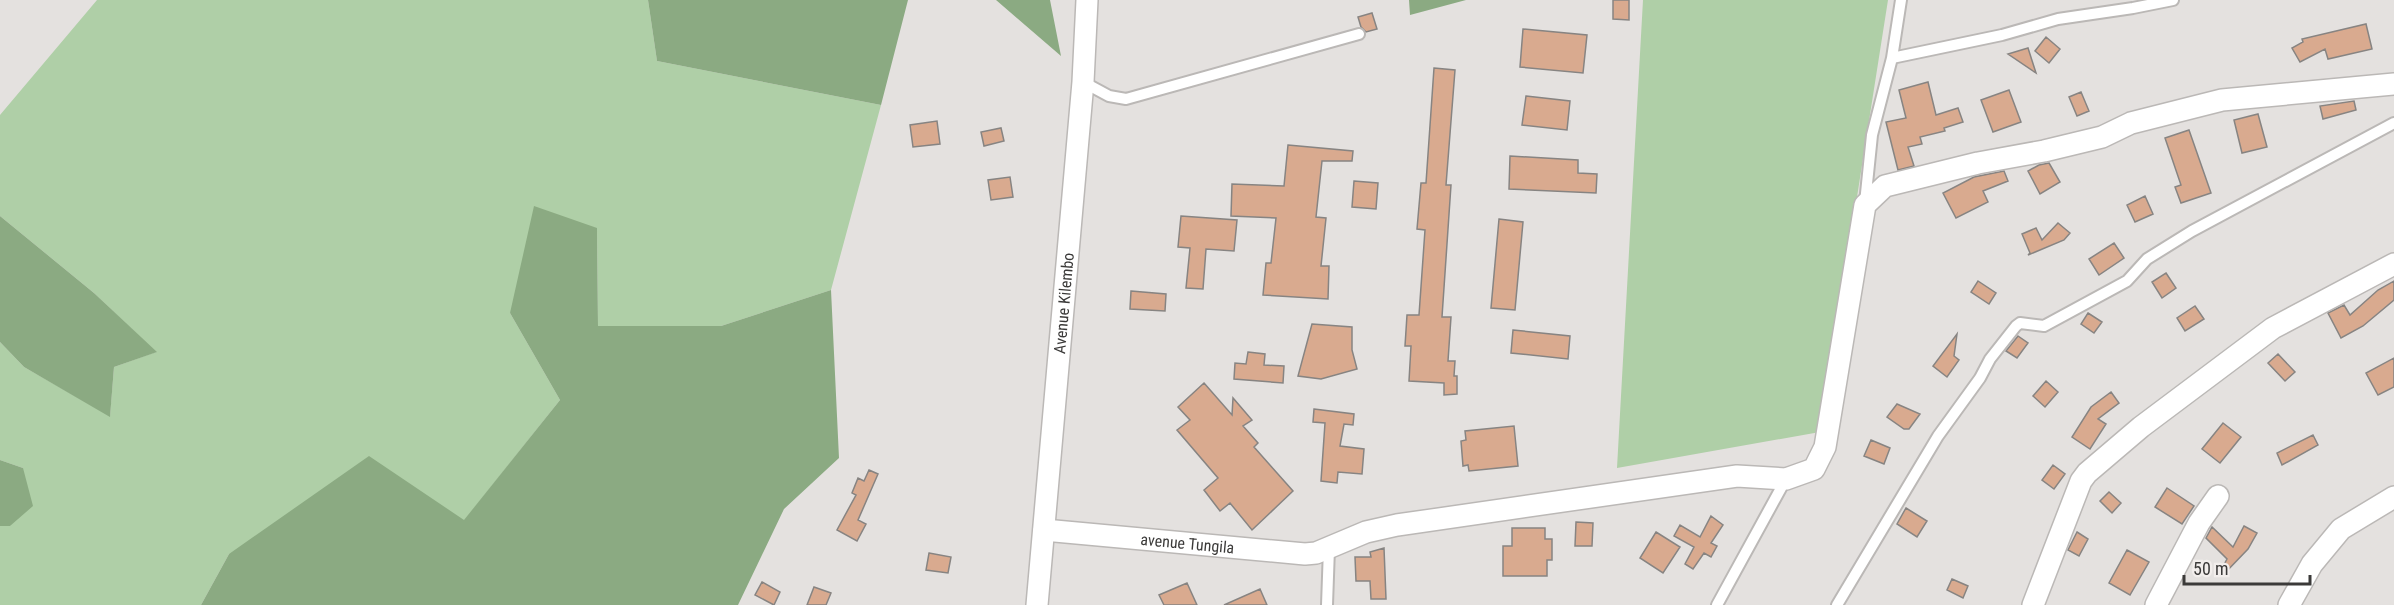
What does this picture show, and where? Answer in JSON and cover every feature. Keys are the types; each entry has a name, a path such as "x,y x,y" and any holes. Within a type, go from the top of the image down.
{"street":[{"name":"Avenue Kilembo","path":"1037,605 1083,82 1088,0"},
{"path":"1786,479 1814,469 1825,447 1865,205 1886,186 2090,140 2136,121 2222,100 2394,84"},
{"path":"2033,605 2081,480 2087,473 2141,427 2273,328 2394,264"},
{"name":"avenue Tungila","path":"1044,530 1305,554 1329,548 1366,532 1397,525 1737,476 1786,479"},
{"path":"2156,605 2199,524 2218,496"},
{"path":"2289,605 2312,564 2341,530 2394,496"}],"lane":[{"path":"1865,205 1872,135 1892,58 1901,0"},
{"path":"1892,58 2002,35 2058,19 2133,9 2173,0"},
{"path":"1083,82 1110,96 1126,99 1359,34"},
{"path":"1837,605 1938,436 1980,378 1990,359 2016,326 2020,323 2044,326 2127,281 2147,259 2192,231 2394,123"},
{"path":"1717,605 1786,479"},
{"path":"1327,605 1329,548"}],"green space":[{"path":"97,0 648,0 657,61 881,105 831,290 721,326 598,326 597,228 510,313 560,400 464,521 229,554 201,605 0,605 0,526 10,526 23,468 0,460 0,342 24,367 110,416 114,367 156,352 94,293 0,216 0,115"},
{"path":"648,0 908,0 881,105 657,61"},
{"path":"996,0 1050,0 1061,56"},
{"path":"1409,0 1466,0 1410,15"},
{"path":"1643,0 1888,0 1820,432 1617,468"},
{"path":"534,206 597,228 598,326 721,326 831,290 839,458 784,509 738,605 201,605 229,554 369,456 464,520 560,400 510,313"},
{"path":"0,216 94,293 157,352 114,367 110,417 24,367 0,342"},
{"path":"0,460 23,468 33,506 10,526 0,526"}],"building":[{"path":"1613,0 1629,0 1629,20 1613,19"},
{"path":"1372,13 1377,29 1366,32 1361,27 1358,17"},
{"path":"2366,24 2372,49 2328,59 2325,49 2300,62 2292,48 2303,42 2302,39"},
{"path":"1523,29 1587,35 1583,73 1520,67"},
{"path":"2046,37 2060,49 2049,63 2035,51"},
{"path":"2028,48 2036,73 2008,54"},
{"path":"1434,68 1455,70 1446,185 1451,185 1442,317 1451,317 1448,361 1455,361 1454,376 1457,376 1457,394 1444,395 1444,383 1409,381 1411,346 1405,346 1407,315 1419,315 1425,230 1417,229 1421,183 1426,183"},
{"path":"1928,82 1936,115 1958,108 1963,122 1944,128 1945,131 1920,137 1922,144 1908,147 1914,166 1898,170 1886,122 1906,118 1899,90"},
{"path":"2009,90 2021,122 1993,132 1981,100"},
{"path":"2081,92 2089,111 2077,116 2069,97"},
{"path":"1526,96 1570,101 1567,130 1522,125"},
{"path":"2354,101 2356,110 2323,119 2320,106"},
{"path":"2258,114 2267,147 2242,153 2234,120"},
{"path":"937,121 940,144 913,147 910,125"},
{"path":"1001,128 1004,141 984,146 981,132"},
{"path":"2189,130 2211,193 2181,203 2175,187 2181,185 2165,138"},
{"path":"1288,145 1353,151 1352,161 1322,161 1316,217 1326,218 1321,266 1329,266 1328,299 1263,295 1266,263 1271,263 1276,218 1231,216 1232,184 1284,186"},
{"path":"1510,156 1578,160 1578,173 1597,174 1596,193 1509,189"},
{"path":"2049,163 2060,182 2040,194 2028,171"},
{"path":"2004,171 2008,181 1983,191 1988,202 1956,218 1943,193 1974,177"},
{"path":"1010,177 1013,197 991,200 988,180"},
{"path":"1354,181 1378,183 1376,209 1352,207"},
{"path":"2145,196 2153,214 2135,222 2127,205"},
{"path":"1181,216 1237,220 1234,251 1206,249 1203,289 1186,288 1190,248 1178,247"},
{"path":"1499,219 1523,222 1515,310 1491,308"},
{"path":"2058,223 2070,233 2064,240 2028,255 2030,253 2022,234 2036,228 2042,240"},
{"path":"2114,243 2124,258 2099,275 2089,259"},
{"path":"2166,273 2176,288 2162,298 2152,282"},
{"path":"1978,281 1996,293 1989,304 1971,292"},
{"path":"2394,281 2394,300 2363,326 2341,338 2328,313 2344,305 2350,315 2378,290"},
{"path":"1131,291 1166,294 1165,311 1130,309"},
{"path":"2195,306 2204,319 2185,331 2177,318"},
{"path":"2088,313 2102,322 2094,333 2081,324"},
{"path":"1312,324 1352,327 1352,350 1357,369 1321,379 1298,376"},
{"path":"1513,330 1570,336 1568,359 1511,353"},
{"path":"1957,334 1954,356 1959,360 1947,377 1933,366"},
{"path":"2018,336 2028,343 2017,358 2006,351"},
{"path":"1248,352 1265,354 1264,365 1284,366 1283,383 1234,379 1235,363 1246,364"},
{"path":"2278,354 2295,372 2285,381 2268,363"},
{"path":"2394,358 2394,387 2378,395 2366,373"},
{"path":"2046,381 2058,392 2045,407 2033,396"},
{"path":"1204,383 1232,415 1233,398 1252,420 1243,426 1258,443 1254,447 1293,491 1252,530 1230,503 1220,511 1204,490 1218,478 1177,430 1190,420 1178,407"},
{"path":"2111,392 2119,403 2098,419 2106,424 2090,449 2072,437 2091,407"},
{"path":"1897,404 1920,414 1909,429 1904,429 1887,417"},
{"path":"1314,409 1354,414 1353,425 1344,424 1340,446 1364,449 1362,474 1338,472 1337,483 1321,481 1325,423 1313,422"},
{"path":"2223,423 2241,437 2220,463 2202,449"},
{"path":"1514,426 1518,466 1469,471 1468,465 1463,466 1461,441 1466,440 1465,431"},
{"path":"2313,435 2318,445 2282,465 2277,453"},
{"path":"1871,440 1890,448 1884,464 1864,456"},
{"path":"2053,465 2065,474 2054,489 2042,480"},
{"path":"869,470 878,474 858,520 866,524 857,541 837,530 856,495 852,493 858,478 864,481"},
{"path":"2167,488 2194,506 2182,524 2155,507"},
{"path":"2109,492 2121,503 2112,513 2100,501"},
{"path":"1906,508 1927,521 1917,537 1897,524"},
{"path":"1711,516 1723,525 1711,543 1717,546 1711,557 1704,553 1693,569 1685,564 1694,547 1674,536 1680,525 1700,537"},
{"path":"1576,522 1593,523 1592,546 1575,546"},
{"path":"2244,526 2257,533 2248,549 2222,576 2219,574 2227,559 2206,538 2212,527 2233,547"},
{"path":"1512,528 1545,528 1545,539 1552,539 1552,560 1547,560 1547,576 1503,576 1503,546 1512,546"},
{"path":"1656,532 1680,547 1663,573 1640,558"},
{"path":"2077,532 2088,539 2079,556 2068,550"},
{"path":"1384,548 1386,599 1371,599 1370,581 1356,581 1355,557 1371,557 1370,552"},
{"path":"2127,550 2149,562 2130,595 2109,583"},
{"path":"929,553 951,557 948,573 926,570"},
{"path":"1952,579 1968,586 1963,598 1947,590"},
{"path":"762,582 780,592 774,605 755,595"},
{"path":"1187,583 1197,605 1164,605 1159,595"},
{"path":"814,587 831,593 826,605 807,605"},
{"path":"1260,589 1267,605 1224,605"}]}
